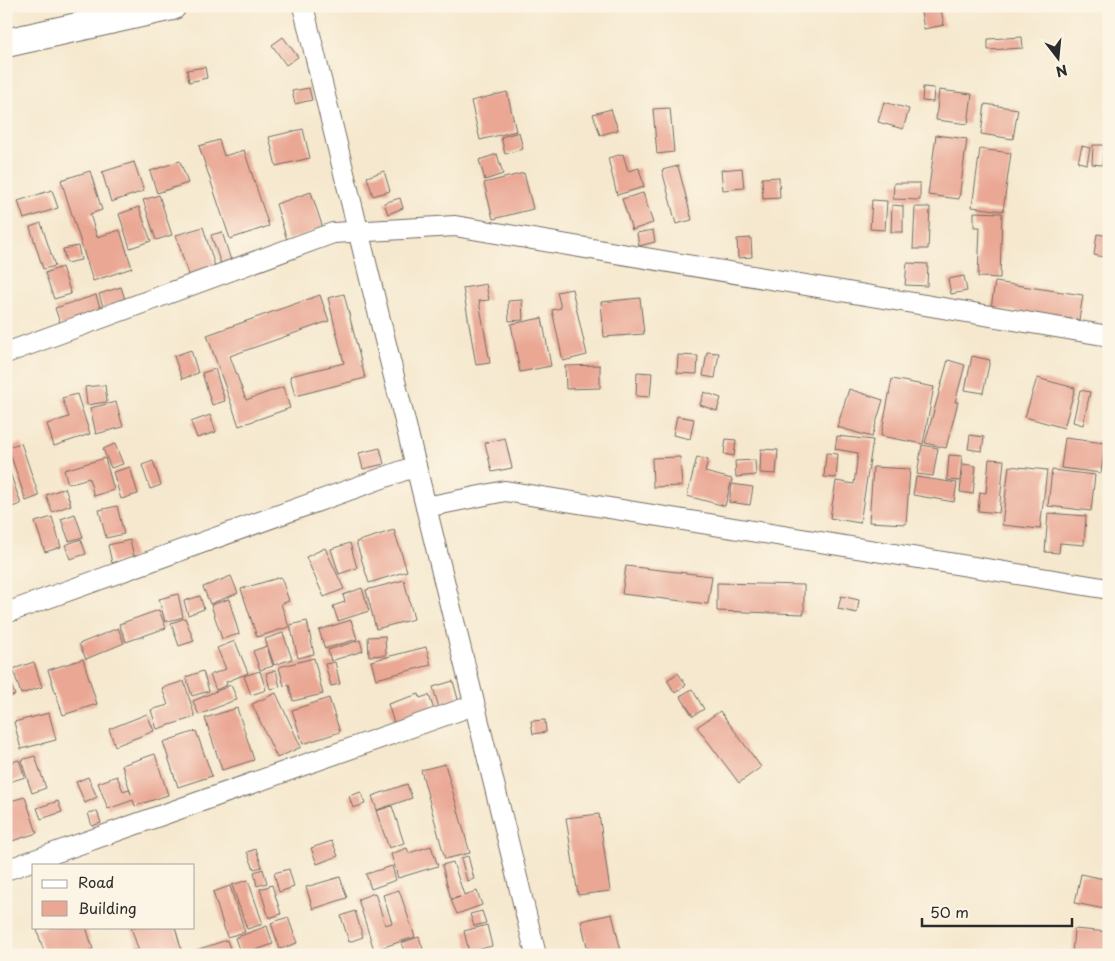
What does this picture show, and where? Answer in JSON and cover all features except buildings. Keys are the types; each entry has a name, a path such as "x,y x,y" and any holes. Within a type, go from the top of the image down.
{"highway":[{"path":"6,43 172,6"}],"street":[{"path":"303,6 474,705 531,954"},
{"path":"6,353 333,233 455,226 1109,336"},
{"path":"6,613 416,466"},
{"path":"426,507 505,491 1109,589"},
{"path":"6,870 474,705"}]}
